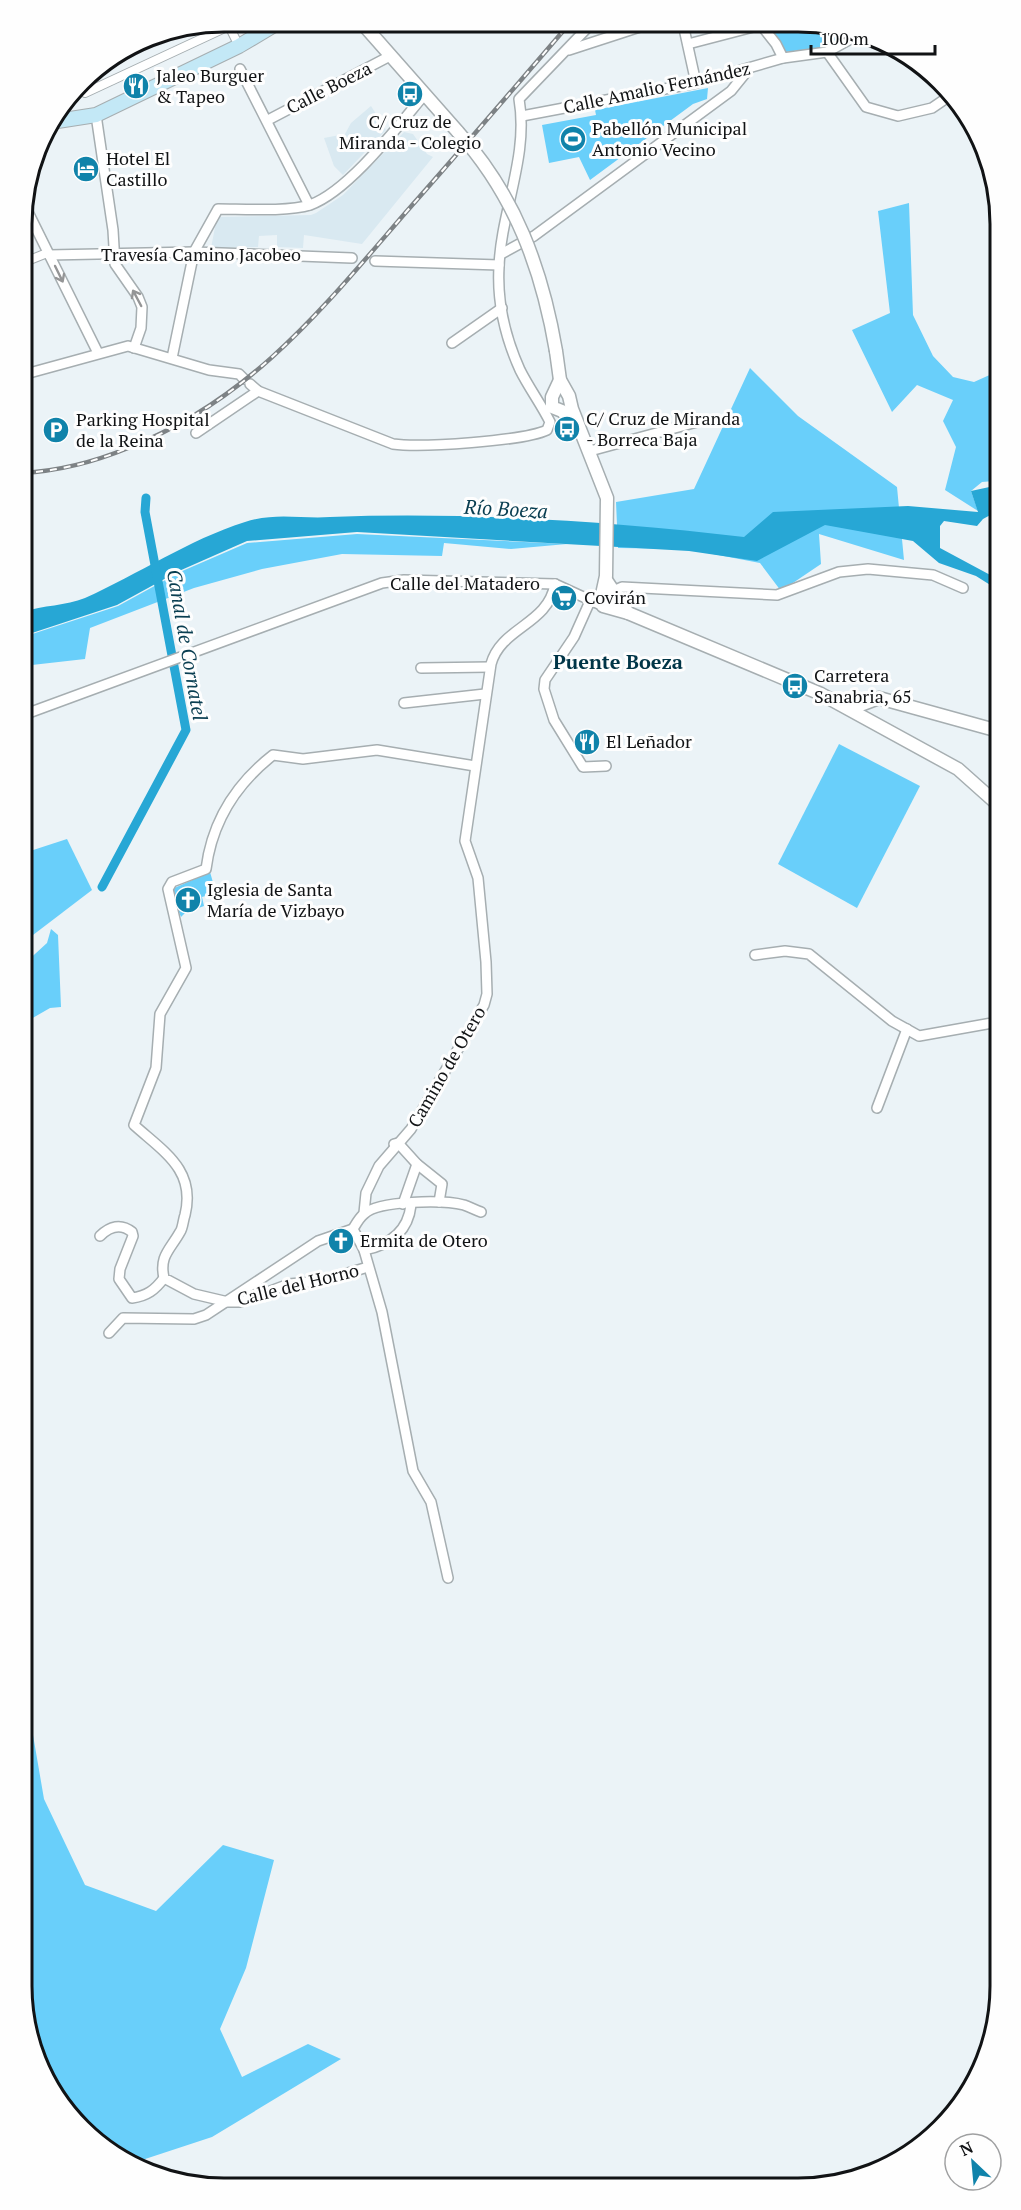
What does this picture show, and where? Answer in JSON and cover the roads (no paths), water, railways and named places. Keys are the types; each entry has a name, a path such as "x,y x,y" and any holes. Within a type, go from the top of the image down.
{"main road":[{"path":"62,120 96,115 239,46 263,32"}],"street":[{"path":"84,92 216,32"},
{"path":"233,32 239,46"},
{"path":"370,32 458,132 498,182 518,218 545,293 556,351 552,407 560,411 581,431 608,498 609,594 574,637 545,680 544,689 554,720 583,767 606,766"},
{"path":"32,372 121,347 134,348 214,371 239,374 251,384 393,444 415,446 538,435 547,430 550,422 569,396 554,393 512,350 502,308 499,265 513,192 522,116 519,99 584,32"},
{"path":"567,51 625,32"},
{"path":"685,32 696,83"},
{"path":"688,44 734,32"},
{"path":"767,32 783,58"},
{"path":"850,39 827,52 866,107 898,116 932,108 944,100"},
{"name":"Calle Amalio Fernández","path":"522,116 696,83 748,70 783,58 827,52"},
{"name":"Calle Boeza","path":"268,120 390,56"},
{"path":"240,69 268,120 309,205"},
{"path":"501,254 534,236 731,91 748,70"},
{"path":"172,358 194,252 218,209 256,210 309,205 342,186 425,94"},
{"path":"96,115 115,264 138,297 142,308 141,328 134,348"},
{"path":"32,220 98,353"},
{"name":"Travesía Camino Jacobeo","path":"50,255 194,252 352,258"},
{"path":"32,259 47,253 50,255"},
{"path":"375,261 499,265"},
{"path":"452,343 502,308"},
{"path":"196,433 251,384"},
{"path":"590,451 697,422"},
{"name":"Calle del Matadero","path":"32,712 382,583 404,580 555,584 609,594 777,595 838,572 868,568 933,575 963,588"},
{"name":"Camino de Otero","path":"364,1213 364,1199 379,1166 411,1129 462,1039 478,1020 487,994 478,878 465,841 490,667 493,654 504,641 549,605 555,584"},
{"path":"609,594 628,613 810,689 861,704 958,769 990,797"},
{"path":"421,668 490,667"},
{"path":"404,703 486,694"},
{"path":"861,704 879,698 990,729"},
{"path":"100,1236 113,1227 125,1226 132,1232 132,1243 120,1269 119,1279 132,1298 156,1289 164,1278 163,1260 166,1250 181,1232 188,1203 187,1183 178,1166 134,1125 156,1068 159,1014 186,968 168,889 172,882 206,869 222,812 251,772 273,755 303,759 377,750 475,766"},
{"path":"755,955 785,951 809,954 892,1021 919,1036 990,1023"},
{"path":"877,1108 907,1029"},
{"path":"396,1144 441,1184 439,1202"},
{"path":"364,1250 372,1248 405,1229 410,1220 410,1204 417,1164"},
{"path":"109,1333 123,1318 194,1319 228,1302 318,1241 353,1229 364,1213 374,1209 439,1202 464,1205 481,1212"},
{"path":"353,1229 364,1250 382,1312 413,1471 431,1502 448,1578"},
{"name":"Calle del Horno","path":"228,1302 255,1298 290,1284 321,1281 368,1268"},
{"path":"164,1278 194,1294 228,1302"}],"waterway":[{"name":"Canal de Cornatel","path":"102,887 186,730 145,512 146,498"}],"railway":[{"path":"32,472 76,465 128,448 172,428 212,404 248,377 282,348 345,282 562,32"}],"place":[{"name":"Jaleo Burguer & Tapeo","path":"136,86"},
{"name":"C/ Cruz de Miranda - Colegio","path":"410,94"},
{"name":"Pabellón Municipal Antonio Vecino","path":"573,139"},
{"name":"Hotel El Castillo","path":"86,169"},
{"name":"C/ Cruz de Miranda - Borreca Baja","path":"567,429"},
{"name":"Parking Hospital de la Reina","path":"56,430"},
{"name":"Covirán","path":"564,598"},
{"name":"Carretera Sanabria, 65","path":"795,686"},
{"name":"El Leñador","path":"587,742"},
{"name":"Iglesia de Santa María de Vizbayo","path":"188,900"},
{"name":"Ermita de Otero","path":"341,1241"}],"district":[{"name":"Puente Boeza","path":"618,662"}],"water label":[{"name":"Río Boeza","path":"506,509"}]}
